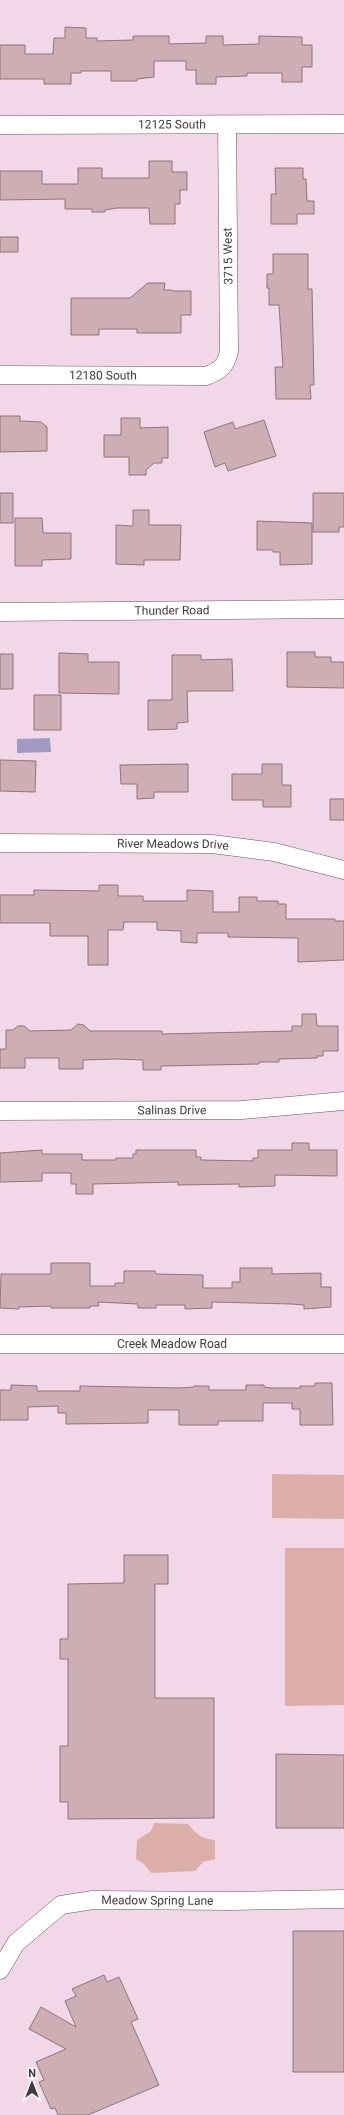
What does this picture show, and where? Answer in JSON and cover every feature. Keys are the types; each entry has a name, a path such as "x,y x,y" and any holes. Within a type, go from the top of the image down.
{"street":[{"name":"12125 South","path":"0,125 344,124"},
{"name":"3715 West","path":"206,376 220,371 226,363 229,351 227,125"},
{"name":"12180 South","path":"0,375 206,376"},
{"name":"Thunder Road","path":"0,612 344,609"},
{"name":"River Meadows Drive","path":"0,843 212,844 274,852 344,870"},
{"name":"Salinas Drive","path":"0,1111 242,1110 344,1101"},
{"name":"Creek Meadow Road","path":"0,1344 344,1344"},
{"name":"Meadow Spring Lane","path":"0,1970 16,1943 61,1905 93,1900 231,1902 344,1899"}],"shaded area":[{"path":"50,738 51,752 17,753 17,739"},
{"path":"272,1474 344,1475 344,1519 272,1518"},
{"path":"285,1548 344,1548 344,1705 285,1706"},
{"path":"154,1823 188,1824 200,1835 215,1840 215,1859 203,1862 195,1871 151,1873 144,1864 136,1859 137,1840 151,1831"}],"building":[{"path":"65,27 86,28 86,38 97,38 97,41 133,40 133,36 169,36 169,44 206,43 206,36 223,36 223,45 259,44 259,36 302,37 302,45 312,45 312,67 302,67 302,82 282,82 282,73 247,73 247,76 216,77 216,84 196,84 196,70 186,70 186,61 154,61 154,77 137,79 137,81 111,81 111,71 81,71 81,73 71,73 71,84 44,84 44,79 0,79 0,45 25,45 25,54 53,54 54,38 65,38"},
{"path":"149,161 172,161 172,172 187,172 187,190 180,190 180,204 175,204 175,224 150,224 149,208 117,208 105,210 105,212 92,212 92,209 65,209 65,199 0,200 0,171 42,171 42,184 78,184 78,168 102,168 102,178 149,178"},
{"path":"275,168 303,168 303,179 306,179 307,201 314,201 314,214 297,214 297,224 271,224 271,194 276,194"},
{"path":"0,237 18,237 18,252 0,252"},
{"path":"273,254 308,254 308,289 312,289 314,385 310,385 311,399 276,399 275,367 283,367 279,305 269,305 269,288 267,288 267,274 273,274"},
{"path":"148,283 165,283 164,290 191,291 191,315 181,315 181,333 137,333 137,329 99,329 99,335 71,335 71,298 130,298"},
{"path":"0,416 20,416 20,421 41,422 47,427 47,451 0,452"},
{"path":"121,418 140,418 140,428 168,427 168,458 162,458 162,463 154,463 146,470 146,475 129,475 129,457 104,457 104,435 121,435"},
{"path":"264,420 276,456 228,471 225,463 215,467 204,432 233,422 235,429"},
{"path":"0,493 13,493 13,523 0,523"},
{"path":"313,493 344,493 344,527 339,527 339,532 313,532"},
{"path":"133,510 149,510 149,525 181,525 180,560 144,560 144,565 116,564 116,525 133,526"},
{"path":"15,518 42,518 43,533 71,533 71,559 42,560 42,566 15,566"},
{"path":"257,521 312,523 312,564 280,565 280,552 273,552 273,550 257,550"},
{"path":"287,652 315,652 315,657 331,657 331,662 344,662 344,688 287,687"},
{"path":"59,653 88,654 88,662 119,662 119,694 59,693"},
{"path":"0,654 13,654 13,689 0,689"},
{"path":"172,655 201,655 201,660 232,659 233,691 187,691 188,722 177,723 177,729 148,730 148,700 172,700"},
{"path":"34,695 61,695 61,730 34,730"},
{"path":"0,760 36,761 35,792 0,791"},
{"path":"188,764 188,792 154,792 154,798 137,799 137,784 121,784 120,765"},
{"path":"262,764 282,764 282,785 291,785 291,807 263,807 263,800 232,800 232,774 262,774"},
{"path":"330,799 344,799 344,820 330,820"},
{"path":"99,885 118,885 118,896 143,896 143,901 187,901 187,890 213,891 213,912 239,912 239,897 257,897 257,901 278,901 278,904 286,904 286,919 335,919 335,921 344,921 344,960 298,962 298,938 228,937 228,933 197,933 197,943 181,942 181,931 157,930 157,922 124,922 123,930 108,930 108,965 88,965 88,936 50,936 50,923 0,923 0,895 34,895 34,890 99,891"},
{"path":"302,1014 316,1014 317,1026 338,1026 338,1051 323,1051 323,1056 317,1056 317,1058 279,1059 279,1062 259,1062 259,1064 161,1066 161,1070 143,1070 143,1060 117,1059 83,1060 83,1069 59,1069 59,1058 25,1058 25,1068 0,1068 0,1049 6,1049 6,1030 13,1030 18,1026 24,1026 30,1031 71,1030 78,1024 84,1025 90,1031 162,1031 162,1034 292,1031 292,1026 302,1026"},
{"path":"292,1143 309,1143 309,1150 337,1150 337,1176 275,1175 275,1186 239,1187 239,1184 178,1185 178,1182 93,1184 93,1194 76,1194 76,1184 71,1184 71,1173 42,1173 42,1181 0,1182 0,1153 42,1150 42,1154 82,1154 82,1160 116,1160 116,1158 133,1158 133,1154 136,1154 136,1150 196,1150 196,1157 201,1157 201,1160 253,1161 253,1158 258,1158 258,1150 292,1150"},
{"path":"51,1263 90,1263 90,1286 115,1286 115,1283 124,1283 124,1271 155,1271 156,1274 203,1275 203,1288 232,1288 232,1282 240,1282 240,1268 272,1268 272,1274 321,1273 321,1287 331,1287 331,1307 304,1309 304,1305 291,1304 212,1302 212,1308 185,1309 185,1305 156,1305 156,1308 138,1308 138,1304 98,1302 99,1306 90,1306 90,1308 51,1308 51,1306 19,1307 19,1309 0,1308 1,1274 51,1274"},
{"path":"315,1383 332,1383 333,1425 300,1425 300,1409 292,1409 292,1403 263,1403 263,1421 218,1421 218,1425 179,1425 179,1410 148,1410 148,1423 66,1424 66,1413 58,1413 58,1406 28,1407 28,1420 0,1420 0,1390 11,1390 11,1385 37,1386 37,1391 80,1391 80,1386 179,1388 209,1386 209,1390 246,1390 246,1385 264,1385 264,1387 271,1388 300,1388 300,1386 315,1386"},
{"path":"124,1555 168,1555 168,1584 155,1584 155,1698 214,1698 214,1818 68,1819 68,1802 60,1802 60,1746 68,1746 68,1659 60,1659 60,1639 68,1639 68,1584 124,1583"},
{"path":"276,1754 344,1755 344,1828 276,1828"},
{"path":"293,1931 344,1931 344,2072 293,2072"},
{"path":"104,1975 107,1982 119,1977 138,2019 131,2022 159,2085 88,2115 58,2115 55,2108 51,2109 39,2082 44,2080 36,2062 66,2049 29,2029 41,2007 76,2027 65,2001 76,1996 72,1989"}]}
